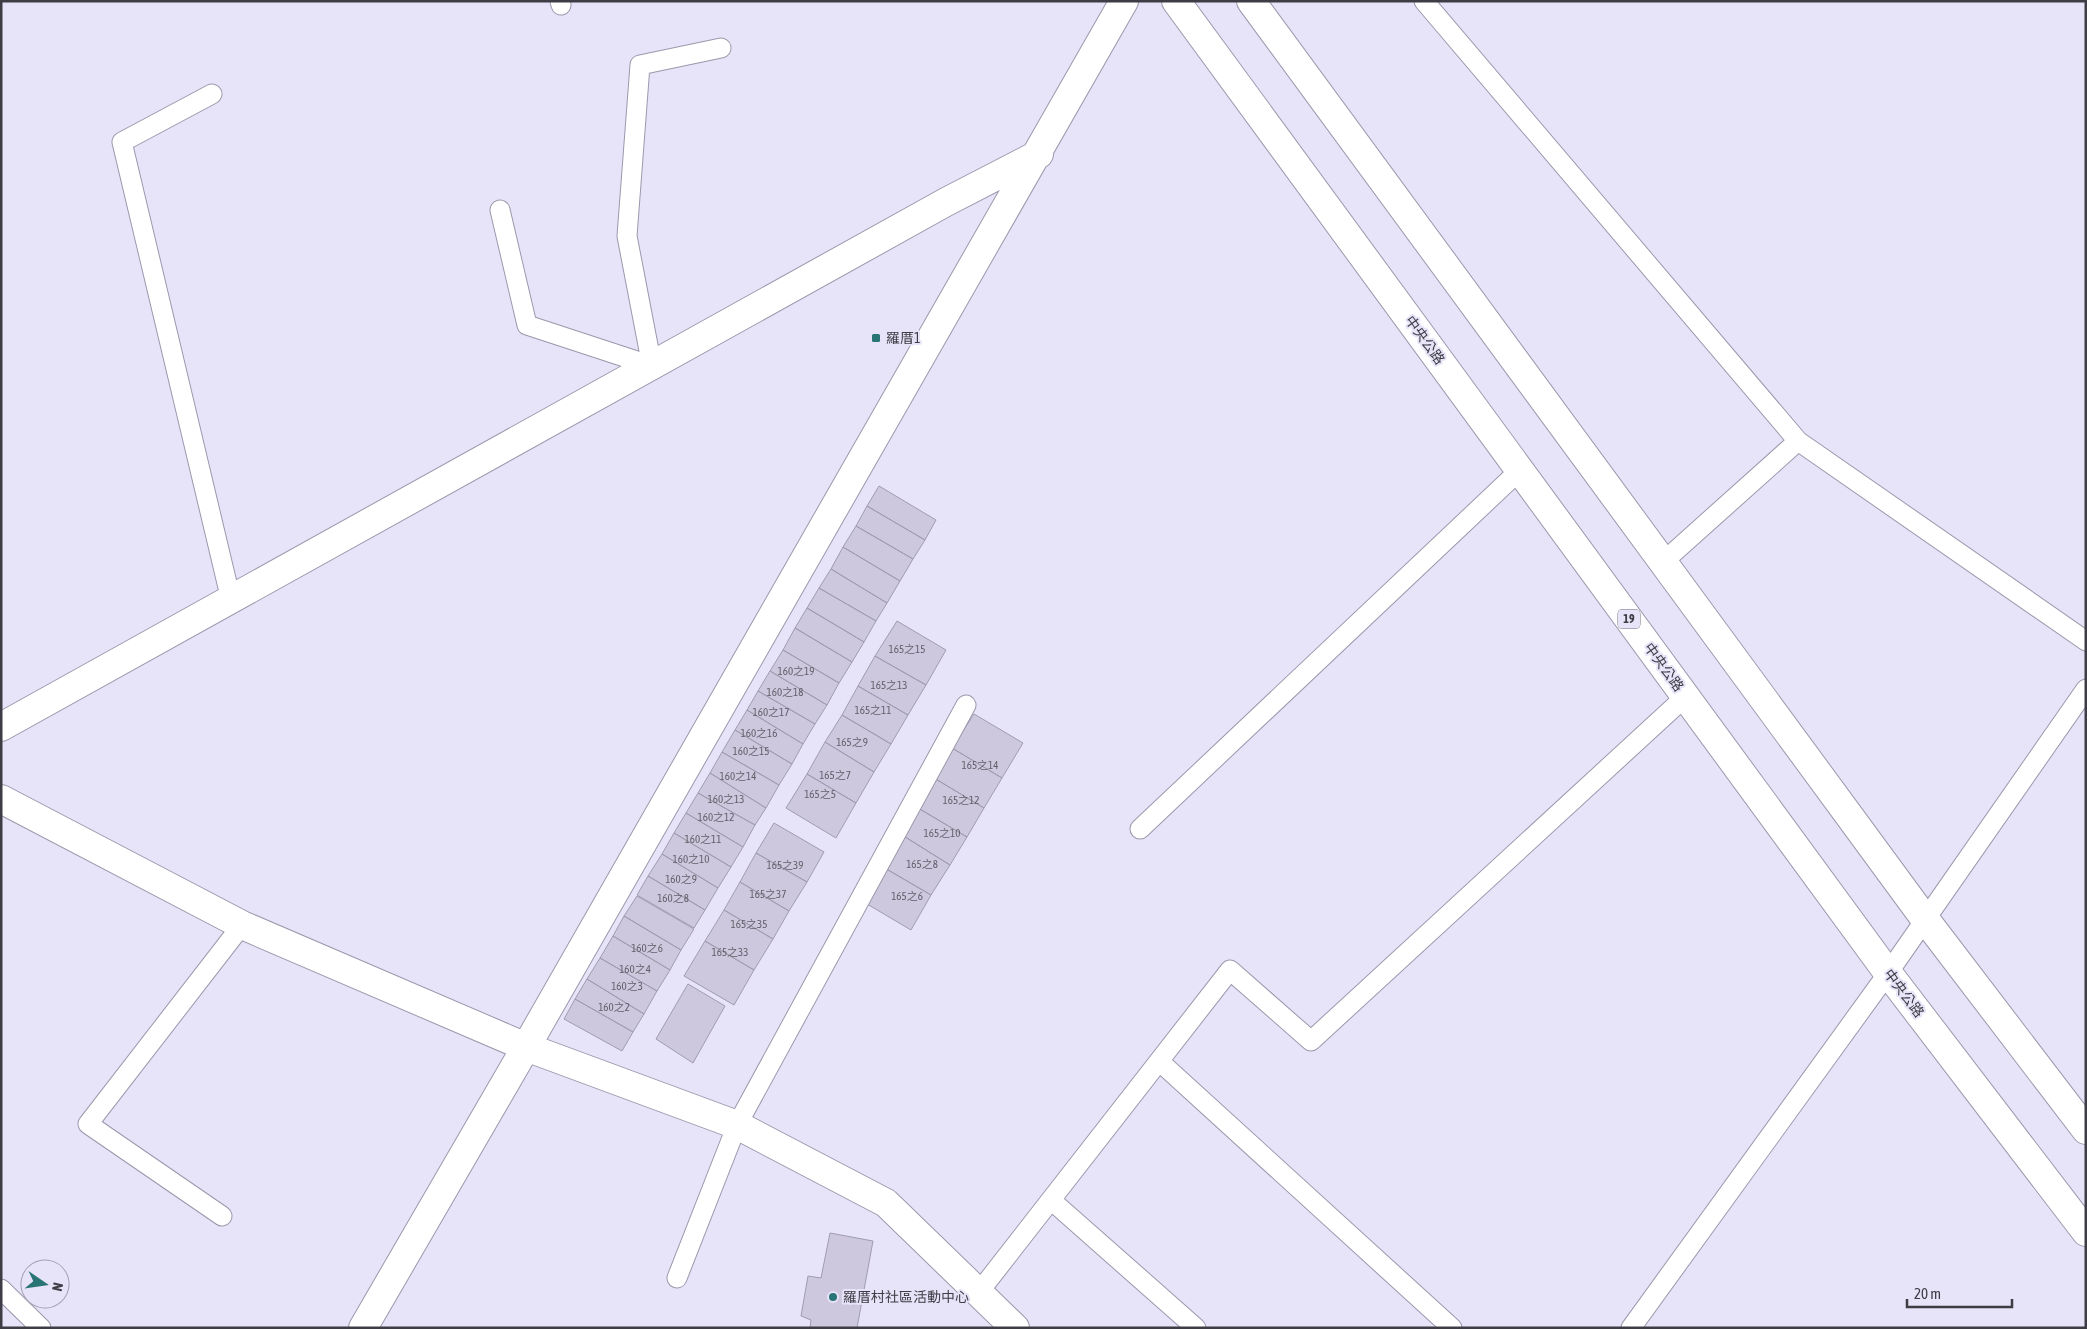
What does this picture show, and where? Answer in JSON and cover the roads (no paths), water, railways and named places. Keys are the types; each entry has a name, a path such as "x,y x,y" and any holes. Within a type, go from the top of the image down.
{"main road":[{"path":"363,1328 1039,154 1124,1"},
{"name":"中央公路","path":"1176,1 1888,973 2086,1232"},
{"path":"1251,1 1925,919 2086,1130"},
{"path":"1,727 946,202 1039,154"},
{"path":"1,799 242,925 526,1047 737,1125 886,1203 1016,1328"}],"lane":[{"path":"1424,1 1798,441 2086,640"},
{"path":"500,210 527,325 652,366 627,236 640,65 721,48"},
{"path":"212,94 122,142 231,600"},
{"path":"1663,562 1798,441"},
{"path":"1140,829 1520,470"},
{"path":"1631,1328 1888,973 2086,689"},
{"path":"979,1292 1230,970 1311,1041 1686,697"},
{"path":"677,1278 737,1125 966,705"},
{"path":"222,1216 88,1124 242,925"},
{"path":"1159,1061 1452,1328"},
{"path":"1051,1200 1196,1328"},
{"path":"1,1289 41,1328"}],"place":[{"name":"羅厝1","path":"876,338"},
{"name":"羅厝村社區活動中心","path":"833,1297"}]}
